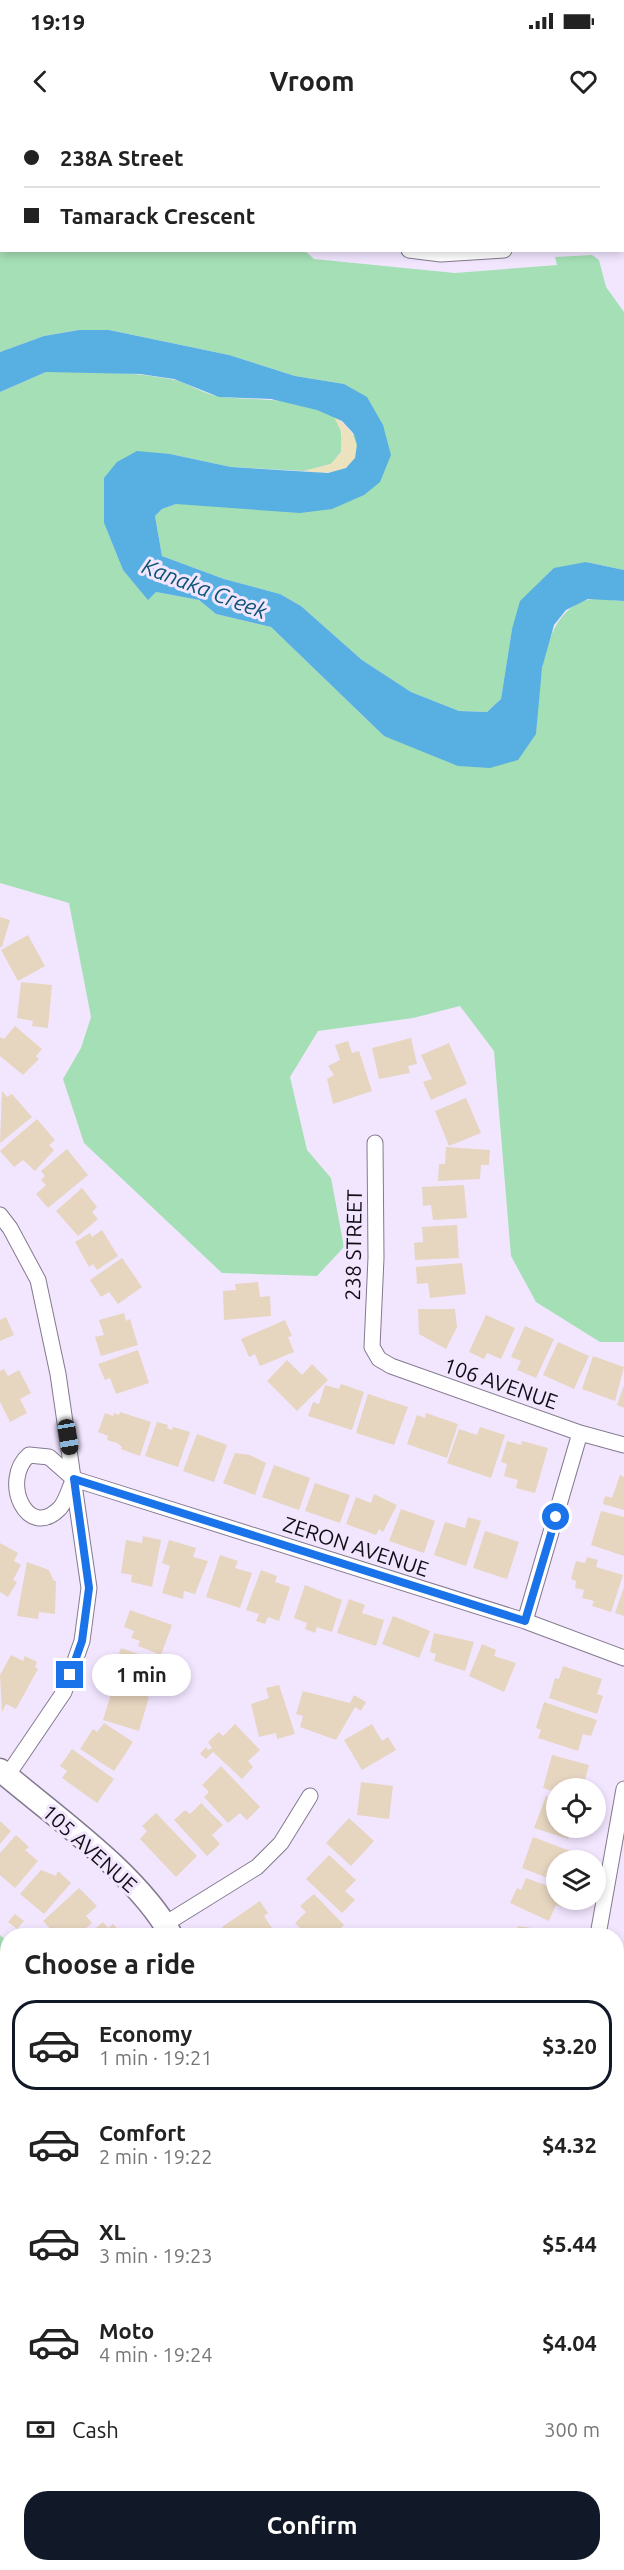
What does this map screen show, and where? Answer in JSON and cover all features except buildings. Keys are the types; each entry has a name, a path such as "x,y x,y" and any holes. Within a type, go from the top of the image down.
{"street":[{"path":"425,252 441,254 472,252"},
{"name":"238 STREET","path":"372,1347 376,1258 375,1143"},
{"path":"0,1215 10,1228 38,1280 58,1374 89,1588 82,1641 64,1692 3,1773"},
{"name":"106 AVENUE","path":"372,1347 379,1359 391,1366 580,1433 624,1445"},
{"path":"525,1621 580,1433"},
{"path":"29,1455 49,1457 74,1479 65,1501 50,1515 29,1517 12,1506 7,1497 7,1476 12,1467 29,1455"},
{"name":"ZERON AVENUE","path":"74,1479 525,1621 624,1658"},
{"name":"105 AVENUE","path":"3,1773 122,1874 166,1928"},
{"path":"599,1928 624,1789"},
{"path":"171,1928 257,1867 281,1843 310,1796"}],"green space":[{"path":"0,252 306,252 314,259 455,273 557,265 555,257 592,255 599,260 606,287 624,312 624,570 586,562 512,629 501,699 487,712 459,711 411,692 362,660 301,606 280,594 224,579 162,556 155,516 162,509 176,504 364,495 344,384 295,376 229,355 109,330 79,330 44,336 0,352"},
{"path":"46,372 108,372 155,376 177,381 215,396 297,403 312,406 334,417 342,439 341,452 331,464 304,471 231,467 170,454 104,478 104,523 123,570 148,599 156,592 199,600 216,614 271,627 384,736 536,734 545,656 550,637 559,621 571,608 587,600 624,601 624,1342 600,1342 536,1302 511,1256 494,1051 460,1006 413,1018 318,1031 290,1077 307,1150 331,1178 344,1247 317,1276 222,1273 84,1143 63,1079 81,1048 91,1017 69,903 0,883 0,392"}],"sand":[{"path":"334,417 341,421 352,434 356,442 356,457 351,464 338,471 324,473 304,471 331,464 341,453 342,433"}],"water":[{"name":"Kanaka Creek","path":"79,330 109,330 229,355 295,376 344,384 367,397 383,425 391,455 380,482 364,495 332,509 300,513 176,504 162,509 155,516 162,556 224,579 280,594 301,606 362,660 411,692 459,711 487,712 501,699 512,629 520,601 554,568 586,562 624,570 624,601 588,599 566,610 554,625 542,668 536,734 518,760 490,768 458,766 384,736 271,627 216,614 199,600 156,592 148,600 123,570 104,523 104,478 117,462 137,451 170,454 231,467 328,473 346,468 355,458 357,445 354,434 342,421 317,410 271,399 219,397 174,379 140,374 46,372 0,392 0,352 44,336"}],"route":[{"path":"70,1675 82,1641 89,1588 74,1479 525,1621 556,1517"}]}
